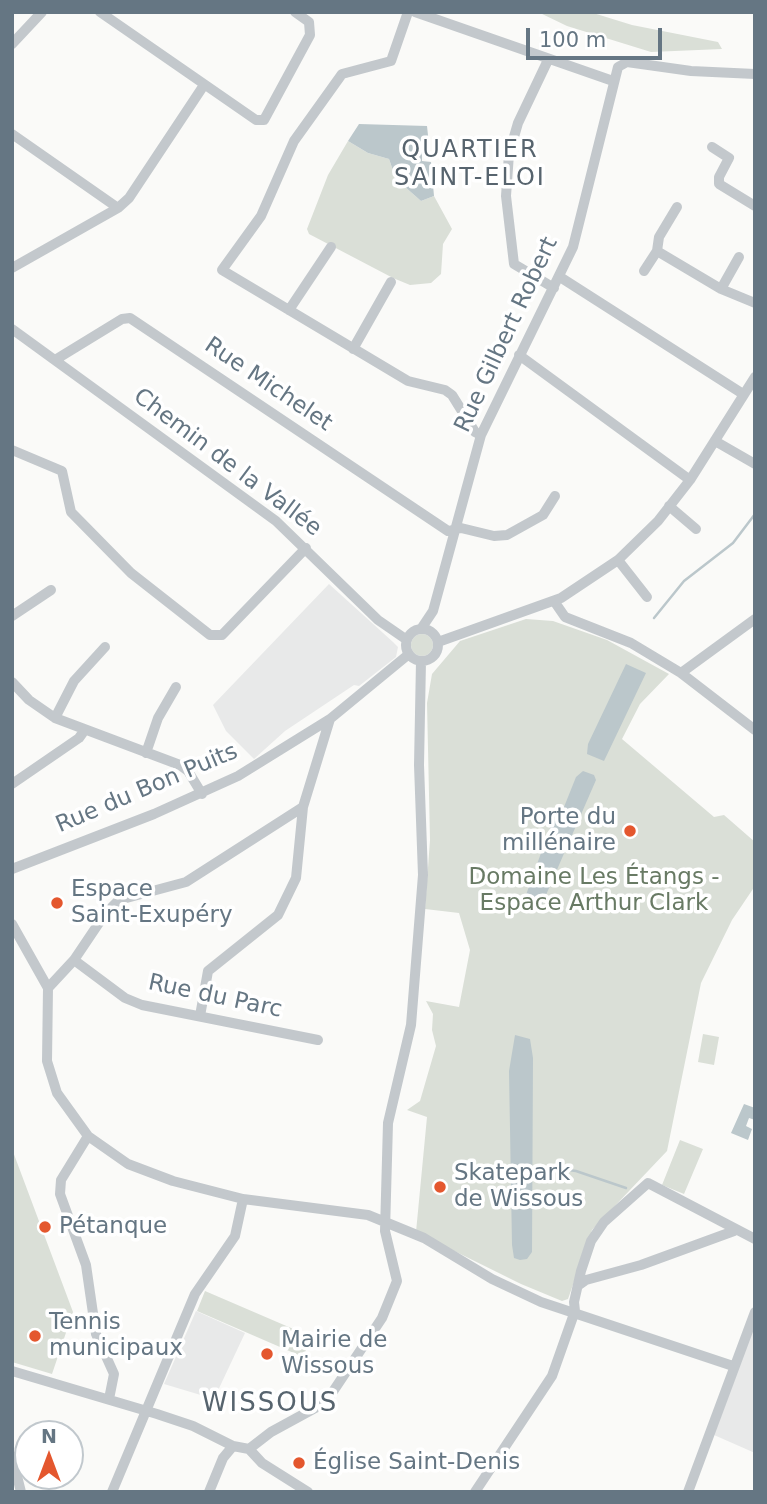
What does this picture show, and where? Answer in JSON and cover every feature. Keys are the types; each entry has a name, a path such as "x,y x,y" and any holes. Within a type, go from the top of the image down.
{"street":[{"path":"12,44 42,12"},
{"path":"100,12 256,120 264,120 310,36 309,22 295,12"},
{"path":"408,12 391,61 342,74 294,141 261,216 222,270 408,381 445,390 452,395 475,432 481,435"},
{"path":"415,12 613,81 618,67 627,62 691,71 755,74"},
{"path":"548,60 518,123 509,154 506,196 514,264 557,283 743,394"},
{"name":"Rue Gilbert Robert","path":"421,629 431,619 481,435 557,283 578,233 613,81"},
{"path":"12,268 118,208 129,198 205,85"},
{"path":"12,134 118,208"},
{"path":"712,146 729,158 719,177 719,184 755,206"},
{"path":"644,271 657,251 659,237 677,207"},
{"path":"289,310 331,247"},
{"path":"657,251 721,289 755,303"},
{"path":"721,289 739,257"},
{"path":"353,349 391,282"},
{"name":"Rue Michelet","path":"55,360 122,319 130,318 448,531 455,530"},
{"name":"Chemin de la Vallée","path":"12,330 276,521 377,620 407,640"},
{"path":"519,355 690,480"},
{"path":"438,642 554,601 582,587 618,560 690,480 755,377"},
{"path":"715,441 755,464"},
{"path":"12,450 62,471 71,512 131,573 211,635 218,636 226,631 306,548"},
{"path":"455,530 461,528 494,536 507,535 543,515 555,496"},
{"path":"669,506 696,529"},
{"path":"618,560 647,597"},
{"path":"12,616 51,590"},
{"path":"554,601 565,617 631,643 681,673 755,730"},
{"path":"681,673 755,619"},
{"path":"421,629 432,632 438,642 435,656 421,661 409,654 407,640 411,633 421,629"},
{"path":"55,718 74,681 105,647"},
{"name":"Rue du Bon Puits","path":"12,869 202,794 238,776 330,719 409,654"},
{"path":"249,1449 271,1432 326,1402 382,1318 397,1281 386,1239 384,1198 388,1123 411,1025 422,888 424,850 419,765 421,661"},
{"path":"12,682 29,700 55,718 180,765 188,772 202,794"},
{"path":"146,753 158,718 176,687"},
{"path":"200,1016 208,971 278,915 296,878 303,807 330,719"},
{"path":"12,784 79,738 84,731"},
{"path":"48,988 74,960 105,914 119,900 186,882 303,807"},
{"path":"12,924 48,988 49,1072 67,1110 88,1136 128,1164 150,1174 243,1199 340,1209 386,1223 424,1238 519,1292 733,1366"},
{"name":"Rue du Parc","path":"74,960 125,998 142,1005 318,1040"},
{"path":"88,1136 61,1180 60,1194 86,1265 96,1334 114,1374 109,1399"},
{"path":"475,1492 552,1376 575,1311 574,1302 591,1241 604,1222 648,1183 755,1240"},
{"path":"112,1492 144,1410 195,1294 235,1236 243,1199"},
{"path":"579,1285 586,1280 641,1265 734,1230"},
{"path":"688,1492 755,1312"},
{"path":"12,1371 193,1426 233,1446 249,1449 262,1464 308,1492"},
{"path":"209,1492 223,1458 233,1446"},
{"path":"12,1456 21,1492"}],"shaded area":[{"path":"359,124 427,126 430,154 422,154 422,161 431,162 434,196 421,201 396,179 389,159 368,153 348,141"},
{"path":"329,584 398,647 396,657 359,686 354,685 285,731 254,759 226,731 213,705"},
{"path":"626,664 646,673 604,761 587,754 588,744"},
{"path":"583,771 594,775 596,780 539,911 529,911 522,906 550,828 564,807 576,777"},
{"path":"515,1035 530,1039 533,1058 532,1252 527,1259 520,1260 514,1258 512,1245 509,1071"},
{"path":"744,1104 755,1108 755,1120 749,1118 746,1126 752,1129 748,1140 731,1133"},
{"path":"196,1311 245,1333 214,1399 164,1384"},
{"path":"755,1324 755,1453 714,1435"}],"green space":[{"path":"538,12 590,12 632,25 718,42 722,49 651,52 567,26"},
{"path":"348,141 368,153 389,159 396,179 421,201 434,196 452,229 443,244 441,274 431,283 410,285 309,234 307,229 328,175"},
{"name":"Domaine Les Étangs - Espace Arthur Clark","path":"526,619 553,621 607,640 669,674 640,704 622,739 714,817 724,815 755,842 755,886 732,920 701,983 667,1151 592,1230 568,1299 562,1301 521,1284 416,1232 427,1117 407,1110 420,1101 436,1046 432,1030 433,1014 426,1001 459,1007 470,950 459,913 425,909 430,840 427,703 432,674 460,641"},
{"path":"422,634 430,637 433,645 430,653 422,656 414,653 411,645 414,637"},
{"path":"703,1034 719,1037 714,1065 698,1062"},
{"path":"680,1140 703,1149 684,1194 662,1185"},
{"path":"12,1149 73,1312 52,1374 12,1362"},
{"path":"205,1291 312,1337 303,1357 197,1311"}],"waterway":[{"path":"654,618 684,581 733,543 755,514"},
{"path":"543,1167 576,1171 626,1188"}],"place":[{"name":"Porte du millénaire","path":"630,831"},
{"name":"Espace Saint-Exupéry","path":"57,903"},
{"name":"Skatepark de Wissous","path":"440,1187"},
{"name":"Pétanque","path":"45,1227"},
{"name":"Tennis municipaux","path":"35,1336"},
{"name":"Mairie de Wissous","path":"267,1354"},
{"name":"Église Saint-Denis","path":"299,1463"}],"district":[{"name":"QUARTIER SAINT-ELOI","path":"470,165"},
{"name":"WISSOUS","path":"270,1404"}]}
